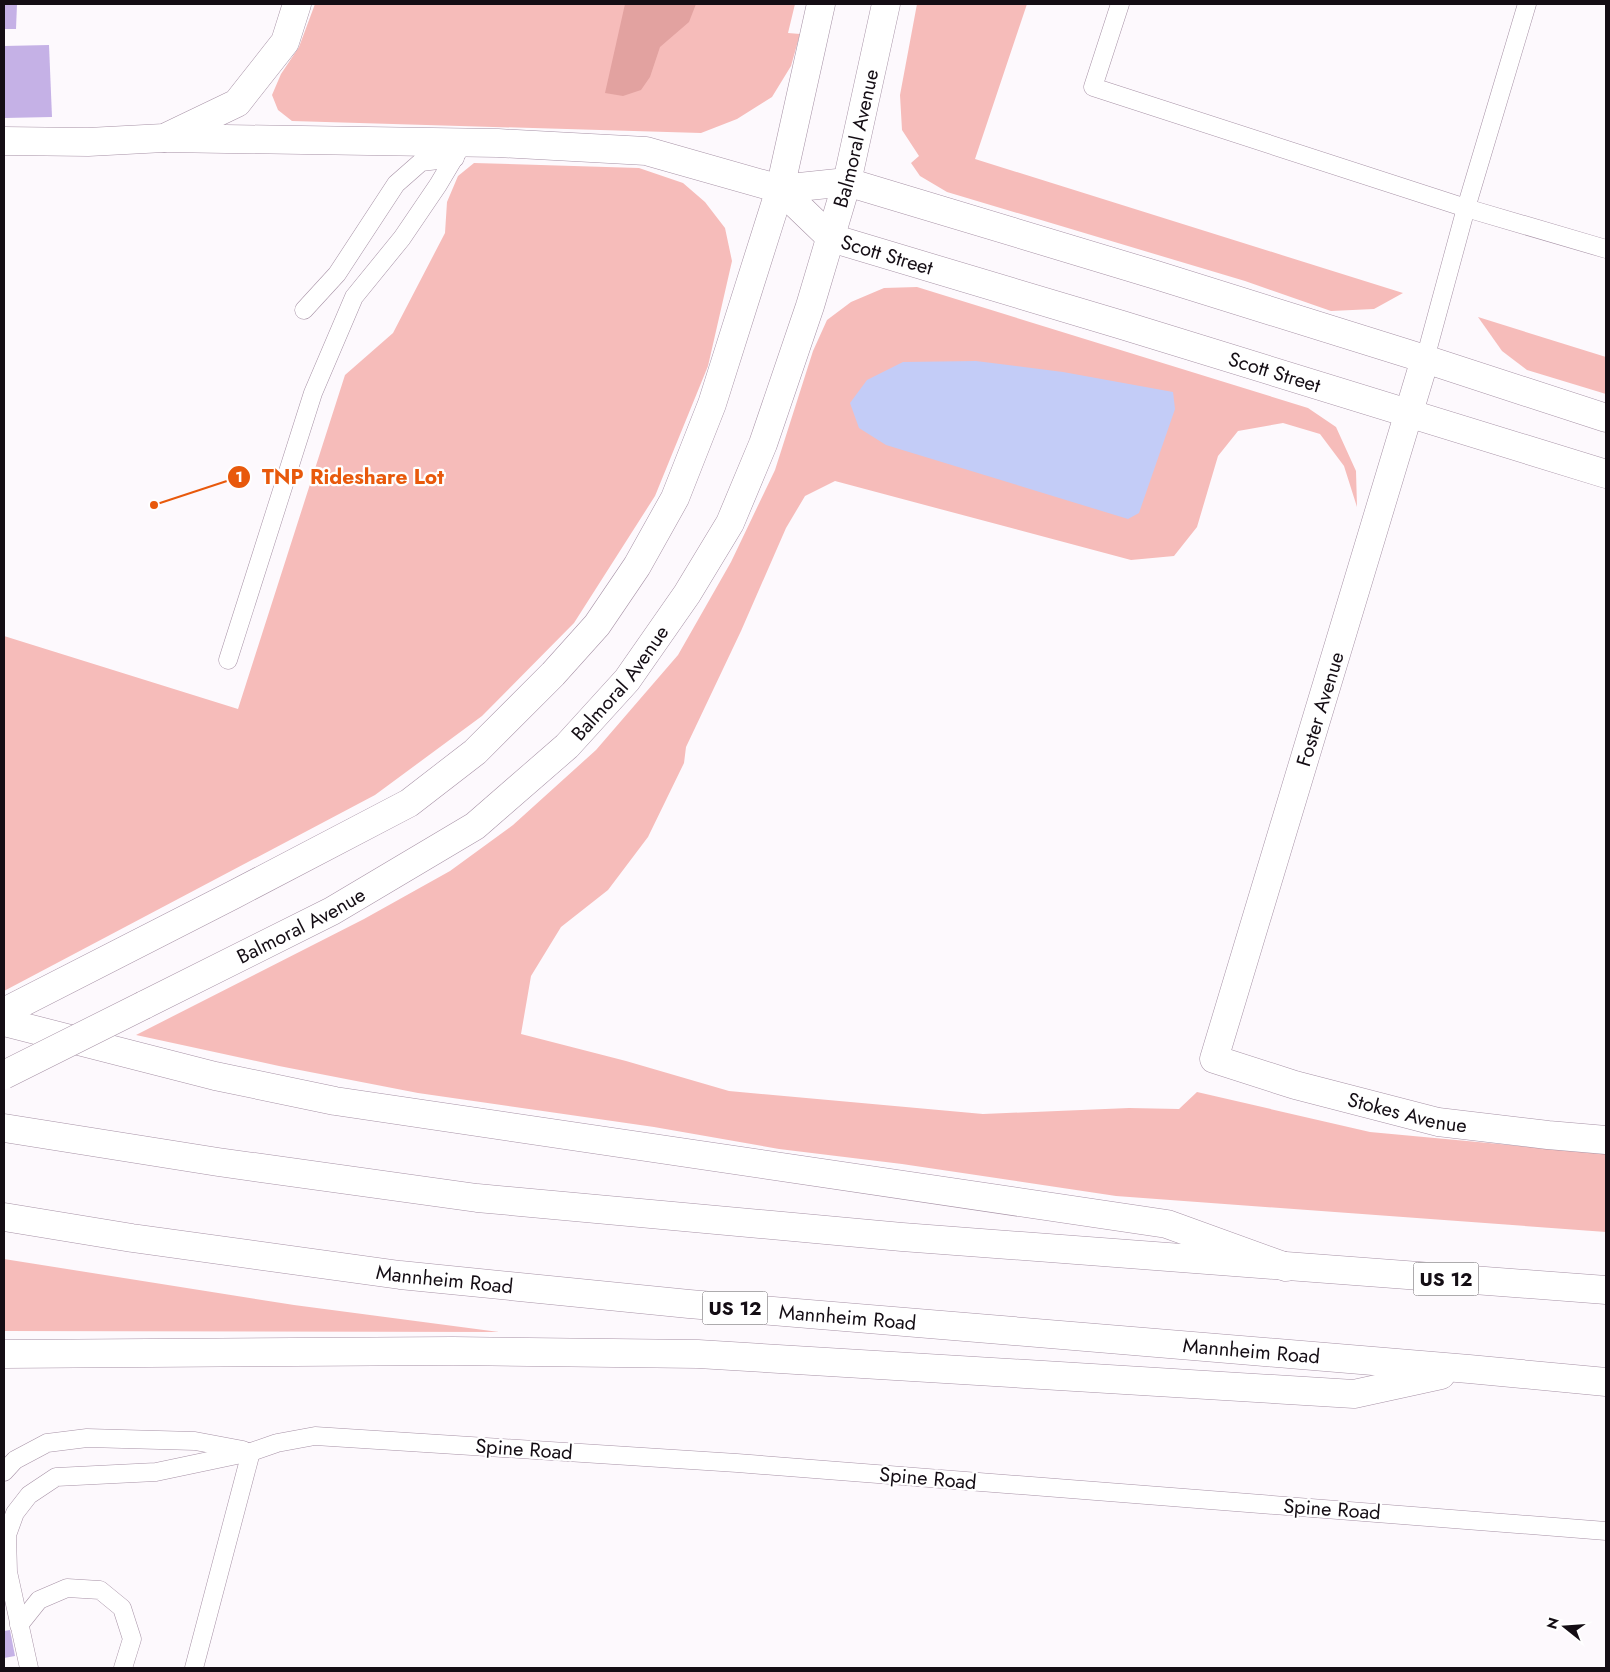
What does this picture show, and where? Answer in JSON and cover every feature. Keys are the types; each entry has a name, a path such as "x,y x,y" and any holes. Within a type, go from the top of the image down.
{"main road":[{"path":"164,138 237,103 285,42 298,4"},
{"path":"4,1012 409,802 475,752 559,667 602,618 637,566 675,498 712,404 780,189 822,4"},
{"name":"Balmoral Avenue","path":"4,1075 332,910 475,826 567,746 627,680 687,594 730,523 763,444 807,316 847,182 886,4"},
{"path":"4,141 88,142 164,138 459,150 498,143 646,151 780,189 847,182 1156,275 1606,418"},
{"name":"Scott Street","path":"780,189 831,238 1122,325 1606,474"},
{"name":"Foster Avenue","path":"1214,1059 1425,359"},
{"path":"4,1022 215,1076 335,1101 1167,1224 1286,1267"},
{"name":"Stokes Avenue","path":"1214,1059 1295,1085 1438,1122 1606,1140"},
{"name":"US 12","path":"4,1128 218,1162 477,1198 912,1238 1606,1290"},
{"name":"Mannheim Road","path":"4,1217 132,1238 439,1279 689,1304 1606,1382"},
{"path":"4,1354 443,1351 698,1354 1354,1394 1469,1369"}],"lane":[{"path":"1120,4 1093,87 1466,208 1606,249"},
{"path":"1425,359 1466,208 1526,4"},
{"path":"304,310 336,274 396,184 421,162 459,150"},
{"path":"228,660 313,393 354,297 402,238 459,150"},
{"name":"Spine Road","path":"29,1668 8,1572 7,1535 15,1513 30,1494 56,1477 156,1472 251,1452 277,1442 315,1436 738,1463 1606,1531"},
{"path":"4,1472 15,1460 47,1443 87,1438 194,1441 251,1452 194,1668"},
{"path":"19,1625 39,1600 66,1588 100,1590 122,1608 132,1639 123,1668"}],"shaded area":[{"path":"315,4 795,4 788,33 800,34 791,66 772,97 737,119 701,133 292,121 278,110 272,95 281,74 299,47"},
{"path":"625,4 696,4 689,22 660,47 650,77 641,90 623,96 605,93"},
{"path":"917,4 1027,4 975,159 1403,293 1374,309 1331,311 1245,281 947,192 920,176 911,163 919,156 902,130 900,95"},
{"path":"474,163 639,168 683,183 705,202 725,228 732,261 708,366 655,496 574,623 482,716 375,795 4,991 4,636 238,709 345,375 393,333 445,233 447,202 458,176"},
{"path":"917,287 1308,408 1336,427 1356,471 1357,507 1344,466 1320,434 1283,423 1238,431 1218,456 1197,527 1174,556 1131,560 835,481 805,496 786,528 741,631 686,747 684,763 648,837 608,890 561,927 531,976 521,1034 626,1061 729,1091 983,1114 1129,1108 1179,1109 1197,1092 1370,1132 1606,1154 1606,1232 1116,1196 902,1164 779,1149 654,1127 418,1093 279,1066 136,1035 364,919 450,871 513,825 596,750 678,655 731,562 775,470 813,351 827,320 851,302 884,288"},
{"path":"1478,317 1606,357 1606,394 1527,370 1502,351"},
{"path":"4,1259 294,1305 499,1332 4,1331"}],"water":[{"path":"976,361 1063,372 1173,392 1175,409 1139,513 1128,519 886,445 859,428 850,403 867,380 903,362"}],"building":[{"path":"4,4 17,4 16,29 4,29"},
{"path":"49,45 52,117 4,118 4,46"},
{"path":"10,1630 15,1656 4,1658 4,1631"}],"place":[{"name":"TNP Rideshare Lot","path":"154,505"}]}
